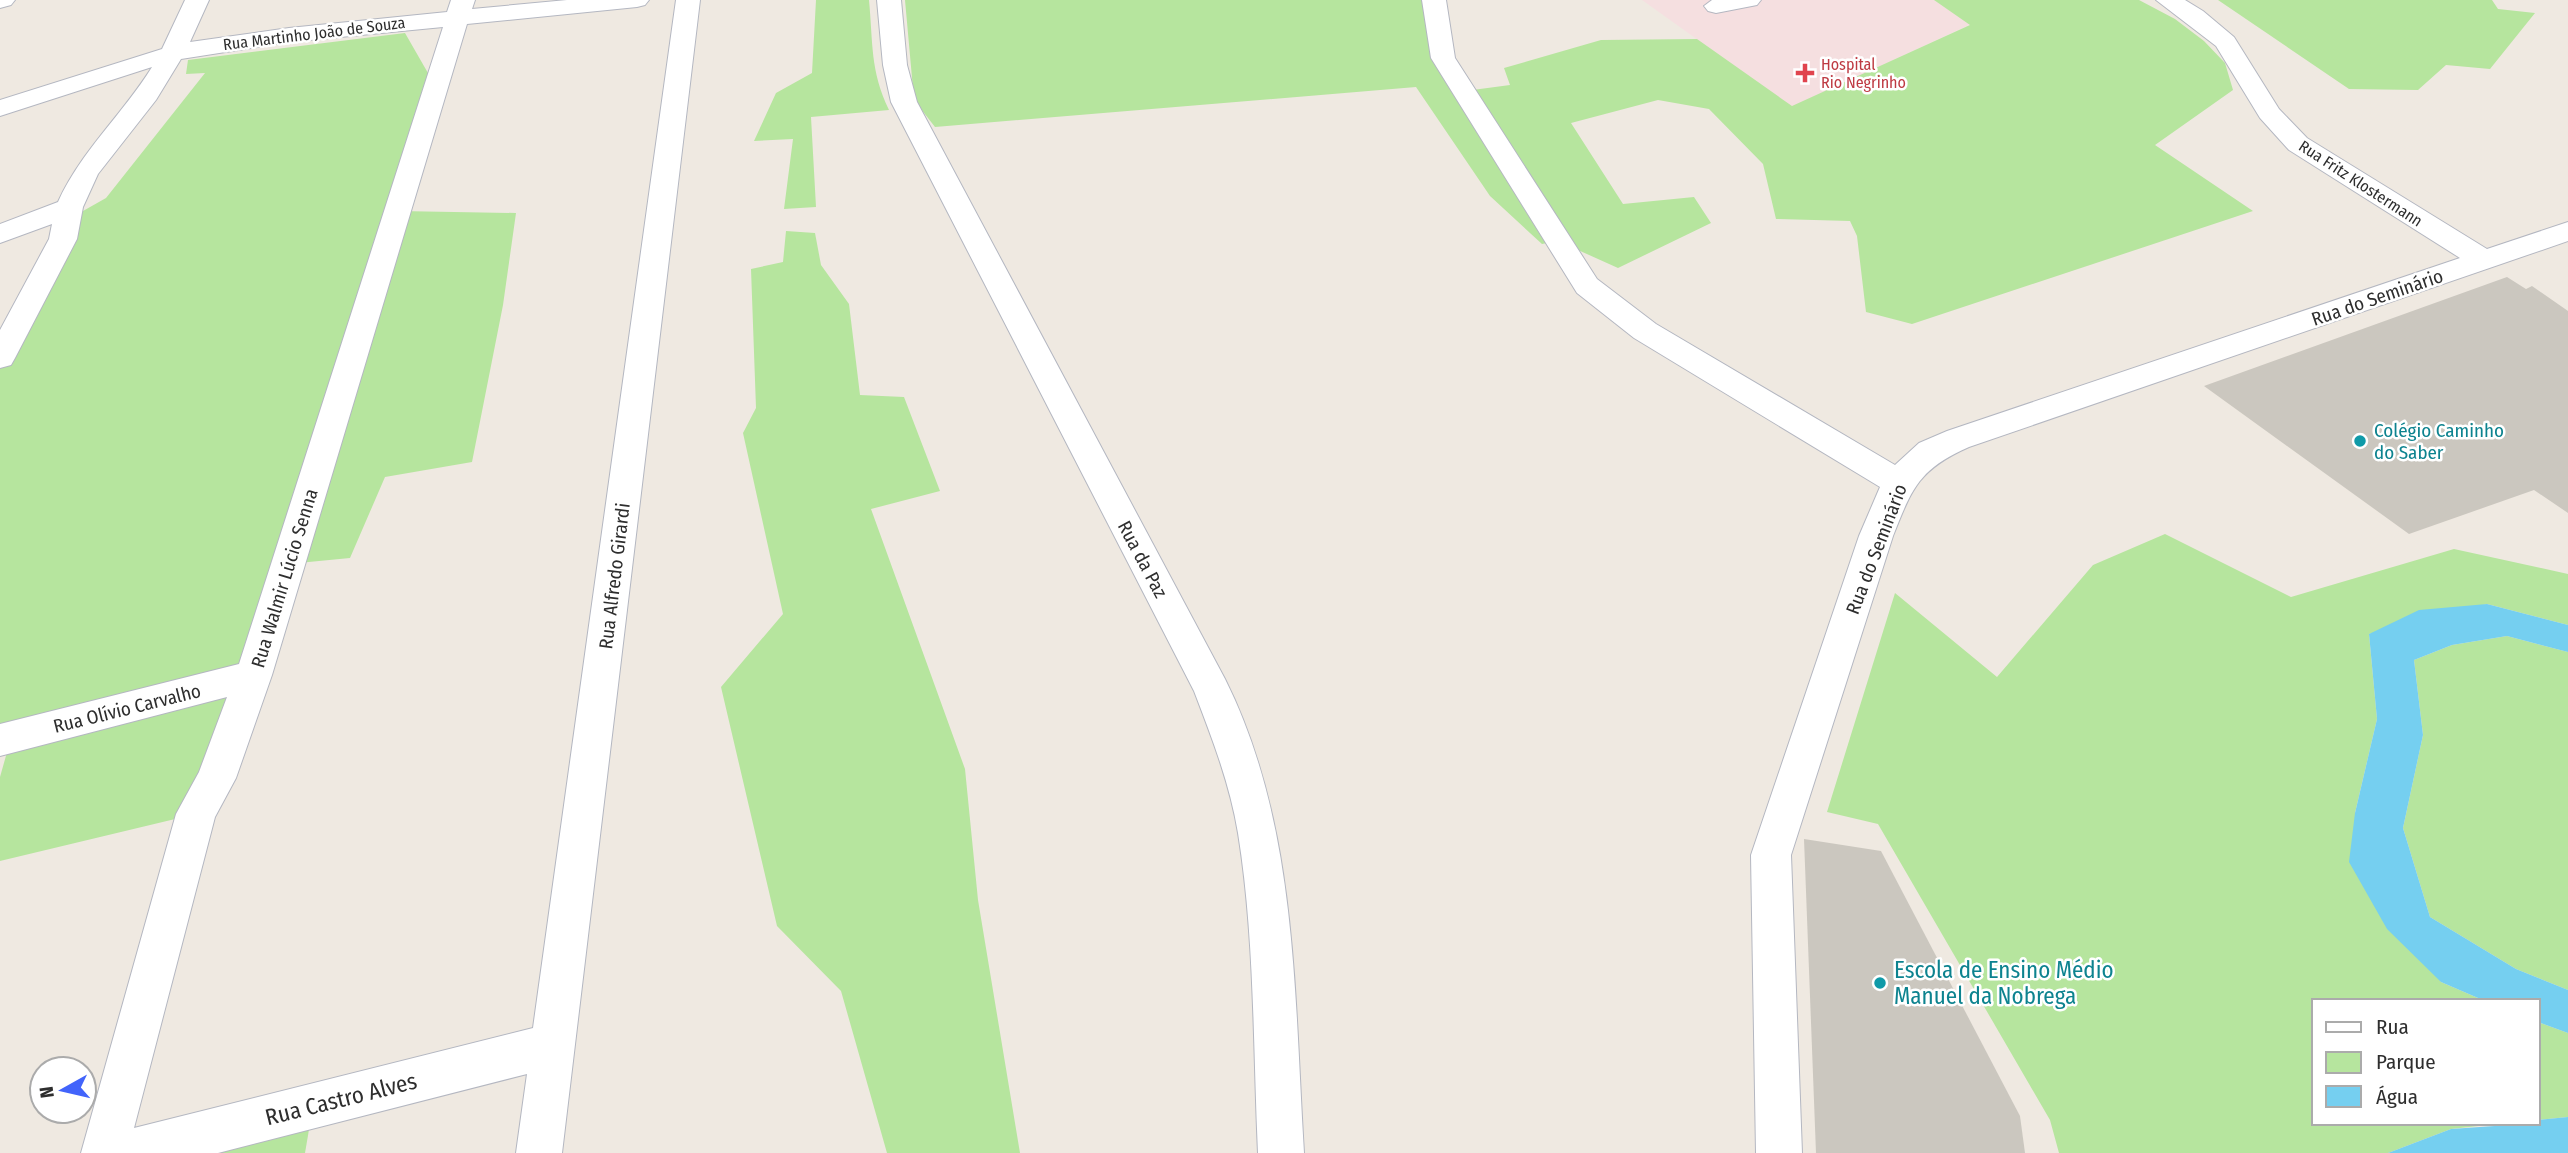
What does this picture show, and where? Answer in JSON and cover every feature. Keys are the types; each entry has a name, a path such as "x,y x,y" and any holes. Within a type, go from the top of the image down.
{"street":[{"path":"0,358 63,239 69,207 85,172 147,95 173,52 197,0"},
{"name":"Rua Martinho João de Souza","path":"0,108 173,52 460,8 637,0"},
{"name":"Rua Alfredo Girardi","path":"539,1153 688,0"},
{"name":"Rua da Paz","path":"889,0 895,65 904,102 1212,690 1238,754 1258,834 1270,953 1280,1153"},
{"path":"1434,0 1443,58 1587,286 1645,331 1898,482"},
{"path":"1716,6 1749,0"},
{"name":"Rua Fritz Klostermann","path":"2168,0 2195,16 2225,42 2269,113 2298,144 2484,260"},
{"name":"Rua Walmir Lúcio Senna","path":"104,1153 196,814 216,778 254,675 460,8"},
{"path":"0,234 69,207"},
{"name":"Rua do Seminário","path":"1779,1153 1771,855 1872,549 1898,482 1930,451 1958,439 2568,231"},
{"name":"Rua Olívio Carvalho","path":"0,740 254,675"},
{"name":"Rua Castro Alves","path":"128,1153 553,1045"}],"shaded area":[{"name":"Hospital Rio Negrinho","path":"1642,0 1934,0 1971,24 1792,107"}],"green space":[{"path":"816,0 869,0 875,69 889,110 811,117 816,207 784,209 793,139 754,141 776,93 812,73"},
{"path":"905,0 1434,0 1465,91 1510,85 1504,68 1601,40 1697,39 1792,106 1970,25 1934,0 2139,0 2175,19 2204,41 2225,63 2233,90 2155,145 2253,211 1912,324 1866,312 1857,236 1850,221 1776,219 1763,164 1709,109 1658,100 1571,123 1623,204 1694,197 1711,223 1618,268 1558,241 1542,244 1490,196 1416,87 935,127 914,100"},
{"path":"2218,0 2492,0 2498,9 2535,13 2490,69 2446,65 2418,90 2349,89"},
{"path":"405,33 436,87 398,211 516,213 503,305 472,462 385,477 350,558 288,564 196,814 0,861 0,777 11,738 0,740 0,358 67,217 106,198 205,73 186,74 188,60"},
{"path":"786,231 815,233 821,265 849,304 860,395 904,397 940,491 871,509 965,769 978,900 1020,1153 887,1153 841,991 777,926 721,687 783,614 743,433 756,408 751,269 783,262"},
{"path":"2165,534 2291,597 2454,549 2568,574 2568,625 2487,604 2369,634 2377,719 2355,813 2441,982 2480,999 2312,999 2312,1125 2488,1125 2451,1129 2388,1153 2059,1153 2050,1120 1878,824 1827,812 1895,593 1997,677 2093,565"},
{"path":"2507,636 2568,652 2568,990 2516,969 2430,917 2403,828 2423,735 2414,660 2452,645"},
{"path":"2540,1023 2568,1033 2568,1117 2540,1120"},
{"path":"313,1106 305,1153 128,1153"}],"water":[{"path":"2487,604 2568,625 2568,652 2507,636 2452,645 2414,660 2423,735 2403,828 2430,917 2516,969 2568,990 2568,1033 2540,1023 2540,999 2480,999 2441,982 2387,929 2349,862 2355,813 2377,719 2369,634 2419,610"},
{"path":"2568,1117 2568,1153 2388,1153 2451,1129 2540,1125 2540,1120"}],"building":[{"path":"2507,277 2526,289 2532,286 2568,311 2568,513 2534,490 2409,534 2204,386"},
{"name":"Escola de Ensino Médio Manuel da Nobrega","path":"1804,839 1881,851 2020,1116 2025,1153 1816,1153"}],"place":[{"name":"Hospital Rio Negrinho","path":"1805,73"},
{"name":"Colégio Caminho do Saber","path":"2360,441"},
{"name":"Escola de Ensino Médio Manuel da Nobrega","path":"1880,983"}]}
